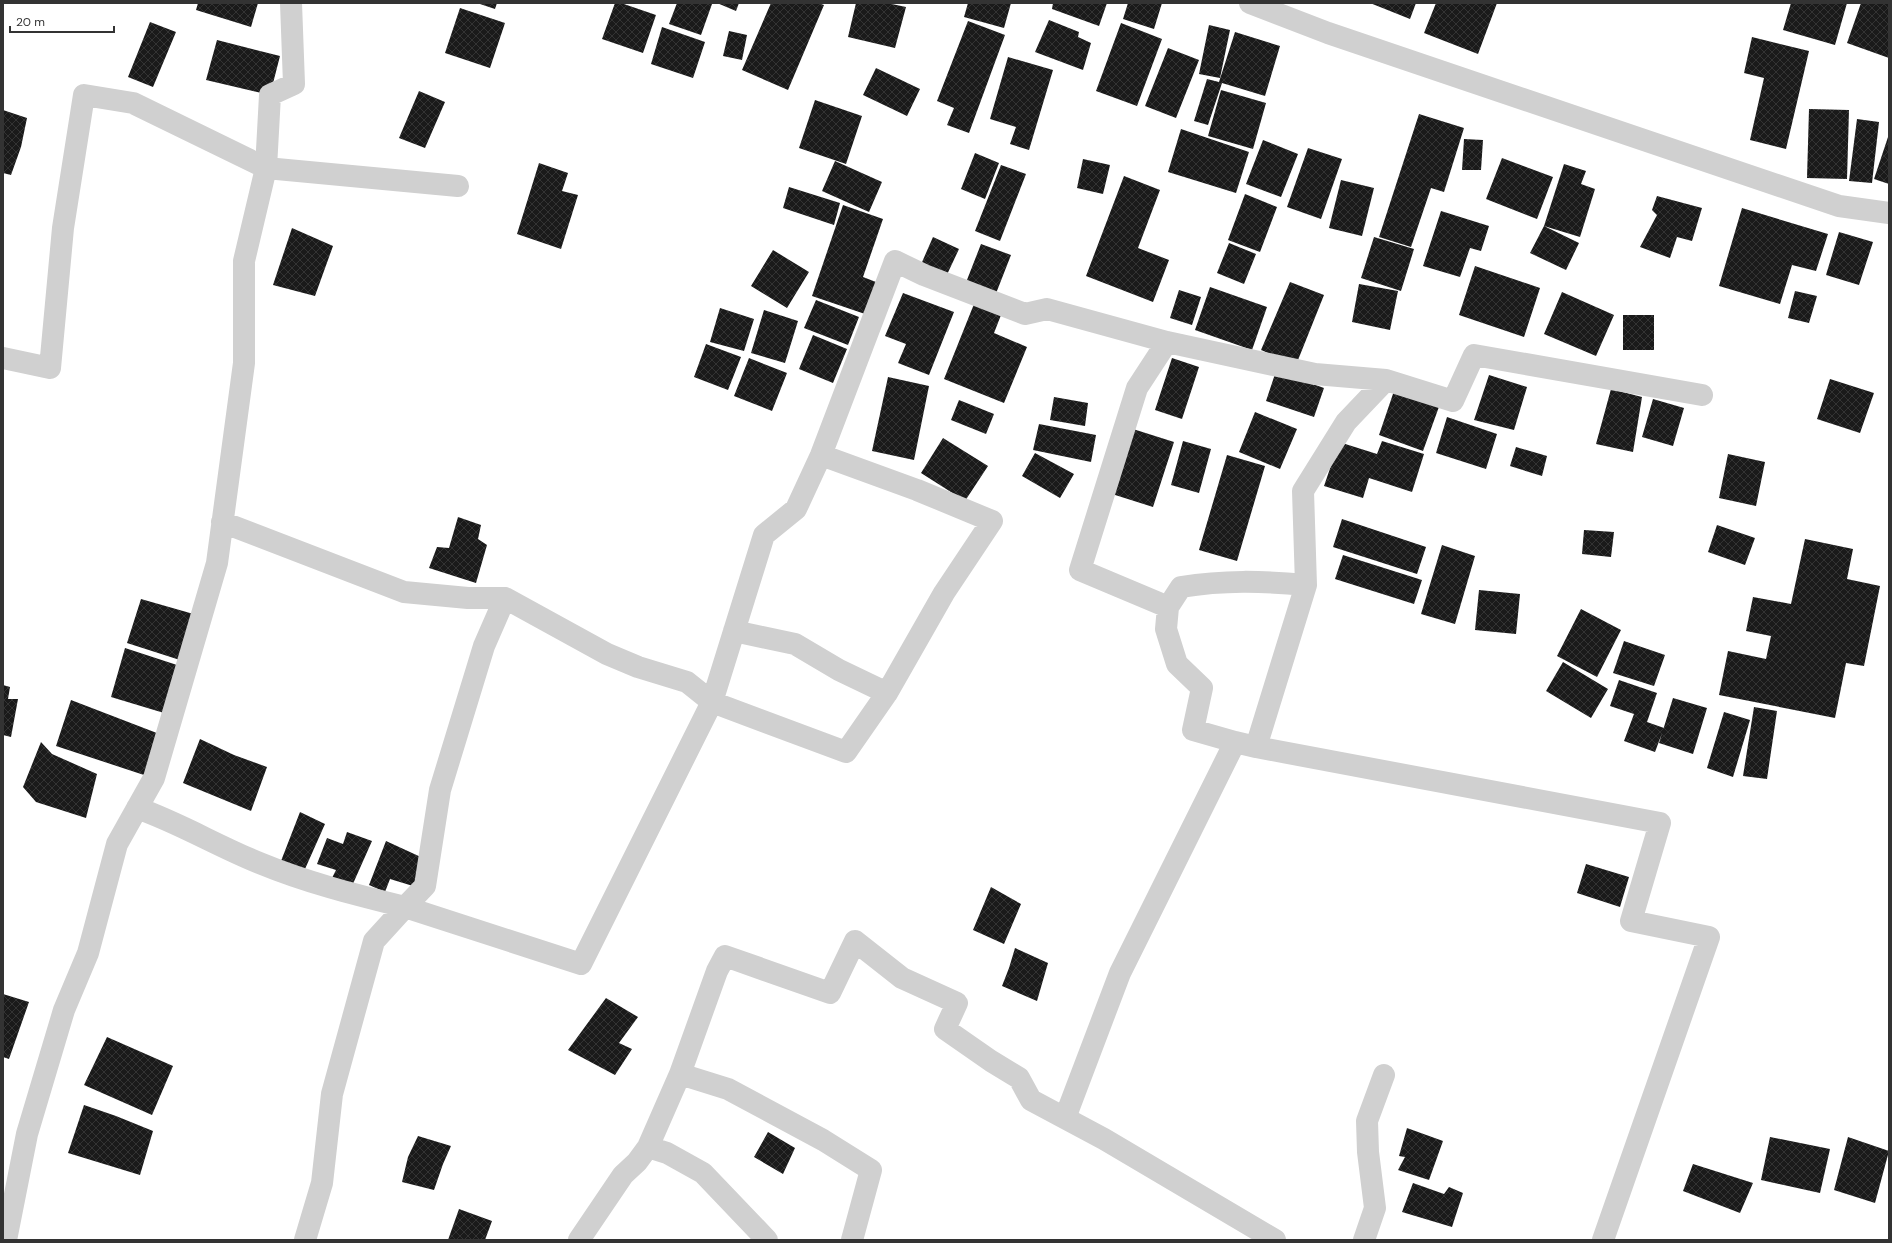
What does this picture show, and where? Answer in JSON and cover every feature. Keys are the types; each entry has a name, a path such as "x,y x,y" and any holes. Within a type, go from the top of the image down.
{"street":[{"path":"6,1229 27,1134 64,1010 88,953 117,844 154,778 217,563 244,363 244,261 266,168 270,95 294,84 291,3"},
{"path":"1250,3 1328,33 1839,206 1889,214"},
{"path":"3,358 50,368 63,228 84,95 134,103 266,168 458,186"},
{"path":"137,808 166,818 261,864 335,890 405,907 581,964 712,702 764,535 796,509 821,455 896,261 924,275 1025,314 1047,309 1167,342 1315,374 1386,380 1453,401 1474,355 1702,395"},
{"path":"1167,342 1137,388 1080,570 1168,607"},
{"path":"1065,1118 1120,973 1246,745 1306,584 1303,491 1346,422 1386,380"},
{"path":"222,522 404,592 468,598 505,598 606,654 687,682 712,702 846,752 887,693 944,593 992,521 917,490 821,455"},
{"path":"1306,584 1212,582 1181,588 1168,607 1166,629 1176,664 1202,688 1193,730 1246,745 1660,823 1631,921 1709,937 1603,1240"},
{"path":"305,1240 322,1183 332,1094 374,941 426,886 440,790 484,646 505,598"},
{"path":"734,631 795,644 839,670 887,693"},
{"path":"579,1240 623,1175 637,1162 648,1147 680,1074 717,971 725,956 830,992 855,942 902,978 957,1003 945,1029 990,1061 1019,1078 1031,1100 1104,1139 1275,1240"},
{"path":"680,1074 728,1089 823,1140 871,1170 852,1240"},
{"path":"1364,1240 1375,1208 1368,1152 1367,1120 1384,1074"},
{"path":"648,1147 667,1153 703,1173 768,1240"}],"building":[{"path":"198,3 258,3 251,27 196,10"},
{"path":"477,3 497,3 495,9"},
{"path":"615,3 621,3 656,15 643,53 602,39"},
{"path":"677,3 712,4 701,35 669,24"},
{"path":"717,3 739,3 736,11"},
{"path":"771,3 818,3 824,5 788,90 742,70"},
{"path":"856,3 887,3 906,7 895,48 848,37"},
{"path":"968,3 1011,3 1004,28 964,17"},
{"path":"1053,3 1107,3 1099,26 1052,9"},
{"path":"1128,3 1162,3 1154,29 1123,19"},
{"path":"1370,3 1416,3 1410,19"},
{"path":"1436,3 1497,3 1478,54 1424,33"},
{"path":"1791,3 1847,3 1835,45 1783,30"},
{"path":"1861,3 1889,3 1889,58 1847,43"},
{"path":"460,8 505,23 490,68 445,53"},
{"path":"1049,20 1079,32 1078,37 1091,43 1083,70 1035,52"},
{"path":"968,21 1005,35 969,133 947,125 954,108 937,101"},
{"path":"150,22 176,32 153,87 128,77"},
{"path":"1121,23 1162,39 1137,106 1096,91"},
{"path":"1209,25 1230,30 1220,78 1199,74"},
{"path":"662,27 705,42 693,78 651,64"},
{"path":"729,31 747,35 742,60 723,56"},
{"path":"1235,32 1280,46 1265,96 1222,83 1208,125 1194,121 1207,79 1219,82"},
{"path":"1752,37 1809,51 1786,149 1750,140 1764,78 1744,73"},
{"path":"217,40 280,56 270,95 206,80"},
{"path":"1168,48 1199,60 1176,118 1145,106"},
{"path":"1008,57 1053,70 1029,150 1010,144 1016,127 990,119"},
{"path":"876,68 920,89 907,116 863,95"},
{"path":"1221,90 1266,103 1253,149 1208,136"},
{"path":"419,91 445,102 425,148 399,138"},
{"path":"815,100 862,116 846,164 799,148"},
{"path":"1809,109 1849,110 1847,179 1807,178"},
{"path":"3,110 27,118 21,147 11,175 3,173"},
{"path":"1419,114 1464,128 1444,192 1431,188 1411,247 1379,237"},
{"path":"1857,119 1879,122 1872,183 1849,181"},
{"path":"1181,129 1249,152 1236,193 1168,172"},
{"path":"1889,134 1889,184 1874,179"},
{"path":"1464,139 1483,140 1481,170 1462,170"},
{"path":"1263,140 1298,154 1281,197 1246,184"},
{"path":"1308,148 1342,159 1321,219 1287,207"},
{"path":"975,153 999,163 985,199 961,189"},
{"path":"1502,158 1553,177 1537,219 1486,199"},
{"path":"1083,159 1110,165 1103,194 1077,188"},
{"path":"835,161 882,182 869,212 822,191"},
{"path":"539,163 568,173 562,191 578,195 561,249 517,234"},
{"path":"1564,164 1586,171 1581,184 1595,189 1580,237 1544,226"},
{"path":"1001,165 1026,174 1000,241 975,231"},
{"path":"1124,176 1160,190 1138,248 1169,260 1153,302 1086,276"},
{"path":"1341,180 1374,188 1362,236 1329,228"},
{"path":"789,187 840,203 834,225 783,208"},
{"path":"1245,194 1277,207 1260,252 1228,240"},
{"path":"1657,196 1702,208 1692,241 1677,237 1670,258 1640,247 1657,215 1652,210"},
{"path":"843,205 883,219 863,277 876,282 865,314 812,296"},
{"path":"1742,208 1828,234 1816,271 1792,265 1780,304 1719,286"},
{"path":"1441,211 1489,226 1481,251 1470,248 1460,277 1423,266"},
{"path":"1544,226 1579,243 1566,270 1530,253"},
{"path":"292,228 333,246 315,296 273,285"},
{"path":"1839,232 1873,242 1859,285 1826,275"},
{"path":"933,237 959,249 944,281 919,269"},
{"path":"1374,237 1414,249 1401,291 1361,278"},
{"path":"1229,243 1256,254 1244,284 1217,273"},
{"path":"981,244 1011,255 995,296 965,285"},
{"path":"773,250 809,272 787,308 751,286"},
{"path":"1475,266 1540,288 1524,337 1459,315"},
{"path":"1290,282 1324,295 1296,365 1261,350"},
{"path":"1359,284 1398,291 1390,330 1352,322"},
{"path":"1210,287 1267,307 1252,350 1195,330"},
{"path":"1179,290 1201,297 1192,325 1170,318"},
{"path":"1795,291 1817,296 1809,323 1788,318"},
{"path":"1562,292 1614,315 1596,356 1544,334"},
{"path":"903,293 954,312 929,375 898,363 906,344 885,336"},
{"path":"976,299 1003,310 994,333 1027,347 1004,403 944,379"},
{"path":"816,300 859,317 848,345 804,328"},
{"path":"720,308 754,319 744,351 710,342"},
{"path":"764,310 798,321 785,363 751,353"},
{"path":"1623,315 1654,315 1654,350 1623,350"},
{"path":"813,335 847,349 833,383 799,369"},
{"path":"706,344 741,357 728,390 694,377"},
{"path":"749,358 787,373 772,411 734,396"},
{"path":"1172,358 1199,367 1182,419 1155,410"},
{"path":"1276,371 1324,388 1314,417 1266,401"},
{"path":"1489,375 1527,387 1514,430 1474,420"},
{"path":"888,377 929,386 914,460 872,451"},
{"path":"1830,379 1874,393 1860,433 1817,419"},
{"path":"1395,388 1440,404 1423,451 1379,435"},
{"path":"1611,389 1642,397 1633,452 1596,444"},
{"path":"1054,397 1088,403 1085,426 1050,420"},
{"path":"1653,399 1684,408 1673,446 1642,437"},
{"path":"959,400 994,414 986,434 951,420"},
{"path":"1255,412 1297,429 1280,469 1239,452"},
{"path":"1447,417 1497,434 1486,469 1436,453"},
{"path":"1039,424 1096,435 1091,462 1033,450"},
{"path":"1133,429 1174,442 1153,507 1112,494"},
{"path":"943,438 988,466 965,501 921,473"},
{"path":"1183,441 1211,449 1199,493 1171,485"},
{"path":"1382,441 1424,454 1412,492 1369,478 1363,498 1324,486 1339,442 1377,454"},
{"path":"1516,447 1547,456 1542,476 1510,466"},
{"path":"1035,453 1074,474 1060,498 1022,476"},
{"path":"1728,454 1765,462 1756,506 1719,498"},
{"path":"1227,455 1265,466 1237,561 1199,550"},
{"path":"458,517 481,525 478,539 487,545 476,583 429,568 437,547 449,548"},
{"path":"1342,519 1426,547 1417,574 1333,547"},
{"path":"1717,525 1755,538 1745,565 1708,552"},
{"path":"1584,530 1614,532 1611,557 1582,554"},
{"path":"1805,539 1853,549 1847,579 1880,586 1864,666 1846,663 1835,718 1719,695 1728,651 1766,659 1771,636 1746,631 1753,597 1791,604"},
{"path":"1442,545 1475,556 1455,624 1421,614"},
{"path":"1343,555 1422,580 1414,604 1335,579"},
{"path":"1479,590 1520,594 1516,634 1475,630"},
{"path":"141,599 197,615 183,661 127,643"},
{"path":"1581,609 1621,630 1597,677 1557,656"},
{"path":"1624,641 1665,655 1654,686 1613,673"},
{"path":"125,648 177,665 164,713 111,697"},
{"path":"1563,662 1608,689 1591,718 1546,691"},
{"path":"1619,680 1657,693 1647,722 1664,728 1655,752 1624,741 1634,714 1610,706"},
{"path":"3,685 10,687 8,699 18,699 11,737 3,735"},
{"path":"1673,698 1707,708 1693,754 1659,743"},
{"path":"71,700 162,735 147,776 56,746"},
{"path":"1754,707 1777,711 1767,779 1743,776"},
{"path":"1724,712 1750,720 1733,777 1707,768"},
{"path":"200,739 234,755 267,767 251,811 183,783"},
{"path":"41,742 52,754 97,774 86,818 36,802 23,787"},
{"path":"300,812 325,824 305,869 281,861"},
{"path":"347,832 372,841 352,886 332,878 336,870 317,864 327,838 343,844"},
{"path":"386,841 423,858 413,886 390,879 385,892 369,885"},
{"path":"1586,864 1629,877 1620,907 1577,893"},
{"path":"991,887 1021,904 1004,944 973,930"},
{"path":"1015,948 1048,963 1037,1001 1002,986"},
{"path":"3,994 29,1002 9,1059 3,1057"},
{"path":"606,998 638,1017 619,1043 632,1049 615,1075 568,1050"},
{"path":"107,1037 173,1066 152,1115 84,1085"},
{"path":"84,1105 153,1131 140,1175 68,1153"},
{"path":"1407,1128 1443,1141 1429,1180 1398,1170 1405,1157 1399,1156"},
{"path":"768,1132 795,1148 783,1174 754,1157"},
{"path":"418,1136 451,1146 434,1190 402,1182 408,1157"},
{"path":"1770,1137 1830,1149 1820,1193 1761,1180"},
{"path":"1848,1137 1889,1151 1875,1203 1834,1190"},
{"path":"1693,1164 1753,1183 1740,1213 1683,1191"},
{"path":"1413,1183 1444,1194 1449,1187 1463,1193 1452,1227 1402,1212"},
{"path":"459,1209 492,1221 485,1240 448,1240"}]}
